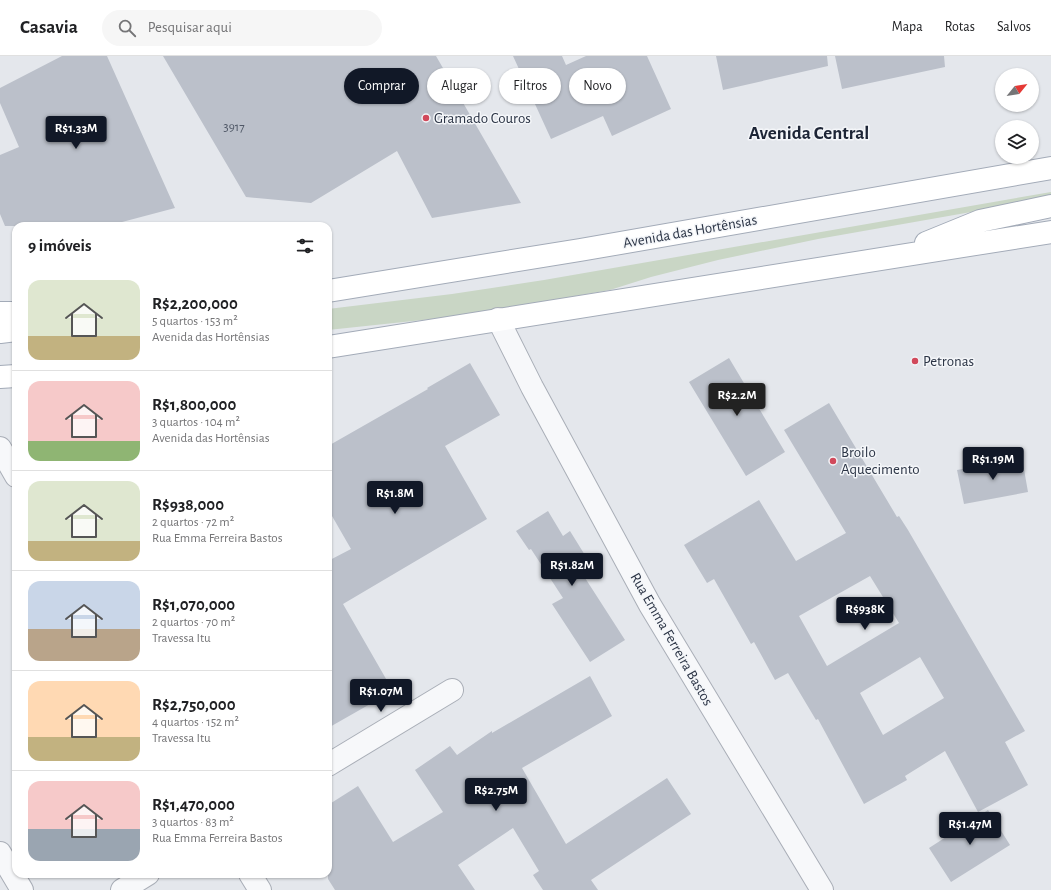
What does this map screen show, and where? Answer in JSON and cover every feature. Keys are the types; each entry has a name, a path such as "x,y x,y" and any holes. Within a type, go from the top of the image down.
{"main road":[{"name":"Avenida das Hortênsias","path":"332,290 542,257 1051,168"},
{"path":"892,257 980,221 1051,206"},
{"path":"332,346 1051,232"},
{"path":"0,313 12,313"},
{"path":"0,332 12,330"},
{"path":"0,377 12,376"}],"street":[{"name":"Rua Emma Ferreira Bastos","path":"498,319 532,388 650,605 822,890"},
{"path":"0,448 12,469"},
{"path":"332,763 452,690"},
{"path":"0,853 12,873"},
{"path":"15,878 22,890"},
{"path":"122,890 142,878"},
{"path":"252,878 260,890"}],"green space":[{"path":"1051,192 1051,198 818,239 718,260 651,277 610,290 501,309 432,319 332,330 332,309 452,294 544,280"}],"building":[{"path":"62,56 107,56 175,208 122,222 12,222 12,226 5,226 0,214 0,155 19,147 0,103 0,88"},
{"path":"163,56 436,56 443,68 427,68 427,104 464,104 521,203 432,218 397,151 311,203 246,197"},
{"path":"513,56 562,56 566,65 586,56 647,56 671,109 612,136 603,116 551,139 535,104 561,104 561,68 518,68"},
{"path":"716,56 827,56 828,66 723,90"},
{"path":"835,56 944,56 945,67 842,89"},
{"path":"729,358 785,452 746,476 689,382"},
{"path":"470,363 500,415 445,446 487,519 343,604 393,691 332,726 332,559 351,549 332,516 332,444 428,389 427,388"},
{"path":"829,403 897,517 899,516 908,530 1025,731 1005,742 1028,785 978,812 945,751 905,776 907,780 864,804 818,719 816,720 788,673 775,680 754,642 751,644 714,579 707,583 684,545 759,500 796,561 846,533 784,430","holes":["870,576 899,623 827,666 799,616","920,657 944,698 883,735 860,693"]},
{"path":"1022,458 1028,492 964,504 957,470"},
{"path":"548,511 563,536 570,531 588,560 578,567 625,640 590,662 552,604 563,598 531,549 529,550 516,531"},
{"path":"590,676 612,716 522,768 566,844 667,778 691,814 591,880 598,890 543,890 533,875 539,871 513,828 458,865 475,890 335,890 328,879 332,878 332,802 358,786 393,842 443,812 415,770 450,746 457,755 492,731 492,733"},
{"path":"988,810 1010,845 951,882 929,848"}],"place":[{"name":"Gramado Couros","path":"426,118"},
{"name":"Petronas","path":"915,361"},
{"name":"Broilo Aquecimento","path":"833,461"}],"district":[{"name":"Avenida Central","path":"809,132"}]}
